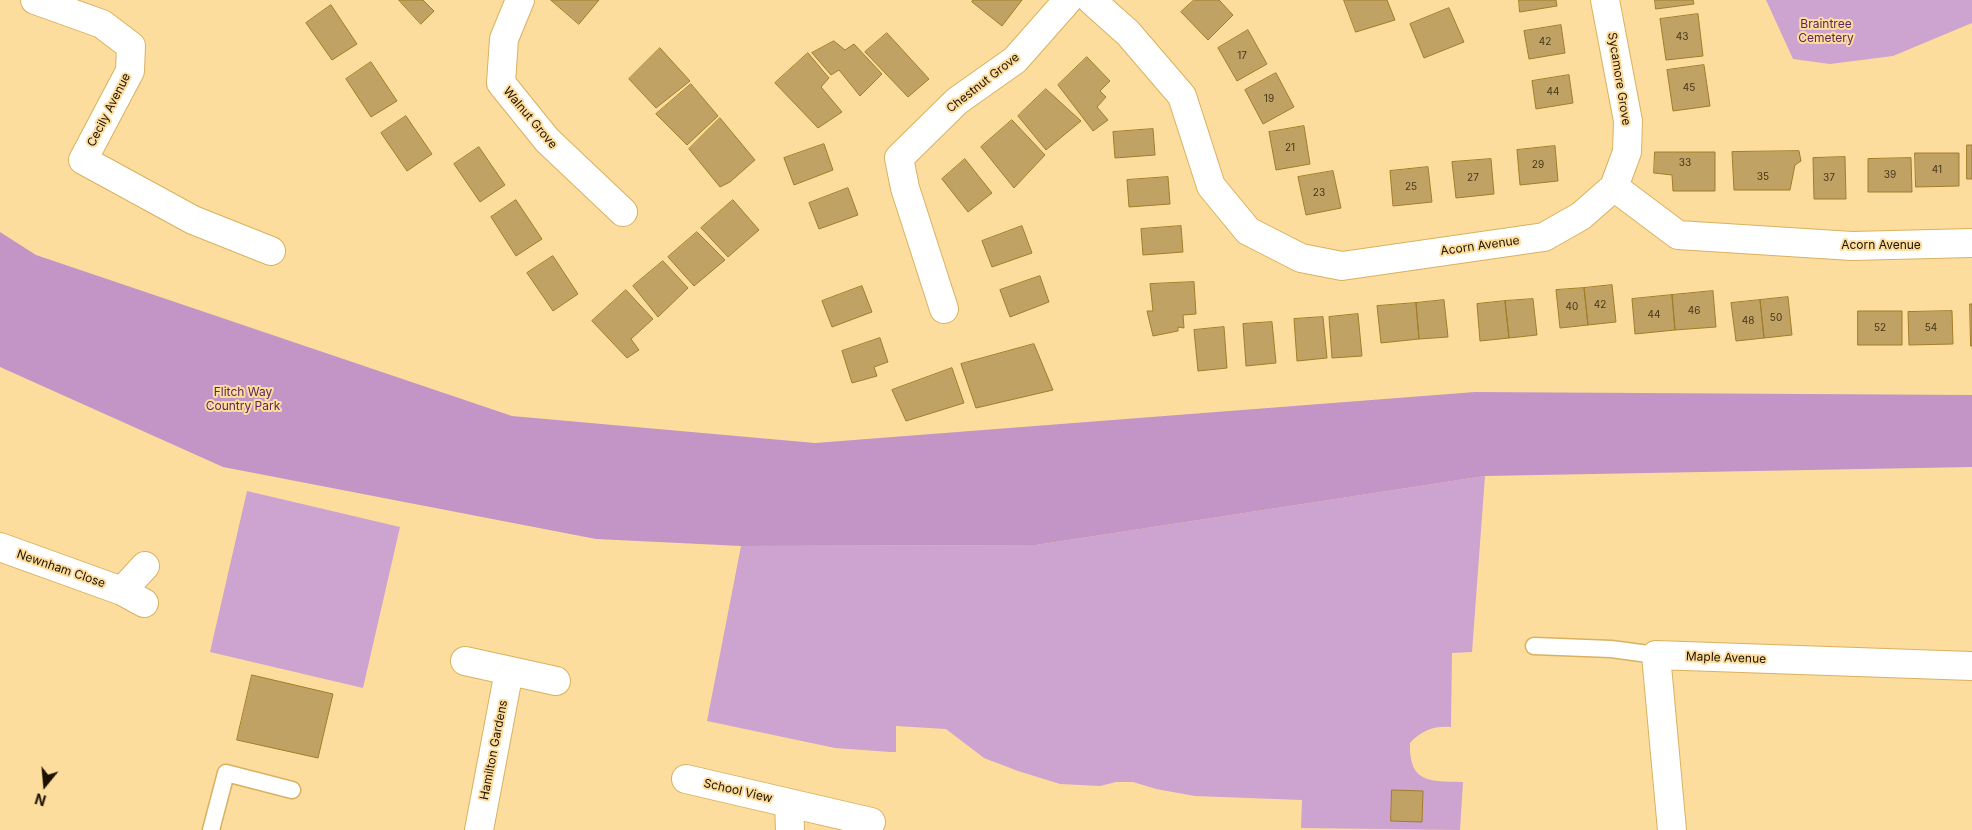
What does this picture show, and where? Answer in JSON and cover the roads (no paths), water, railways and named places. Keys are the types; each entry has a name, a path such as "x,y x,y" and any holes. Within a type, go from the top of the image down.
{"street":[{"name":"Cecily Avenue","path":"35,0 102,24 131,46 130,72 83,160 193,220 271,251"},
{"name":"Walnut Grove","path":"520,0 504,39 501,83 547,140 623,212"},
{"name":"Chestnut Grove","path":"944,309 905,188 899,158 957,101 1015,60 1068,0"},
{"name":"Acorn Avenue","path":"1091,0 1128,33 1182,96 1211,186 1248,231 1301,258 1342,266 1544,237 1581,216 1614,187 1678,235 1852,246 1972,243"},
{"name":"Sycamore Grove","path":"1605,0 1628,122 1626,152 1614,187"},
{"name":"Newnham Close","path":"0,547 133,597 145,566"},
{"name":"Maple Avenue","path":"1656,655 1972,666"},
{"path":"1656,655 1672,830"},
{"path":"465,661 556,681"},
{"name":"Hamilton Gardens","path":"479,830 509,670"},
{"name":"School View","path":"686,779 872,822"},
{"name":"School View","path":"789,803 790,830"}],"lane":[{"path":"1534,646 1611,650 1656,655"},
{"path":"211,830 226,774 292,790"}],"park label":[{"name":"Braintree Cemetery","path":"1826,31"},
{"name":"Flitch Way Country Park","path":"243,399"}]}
